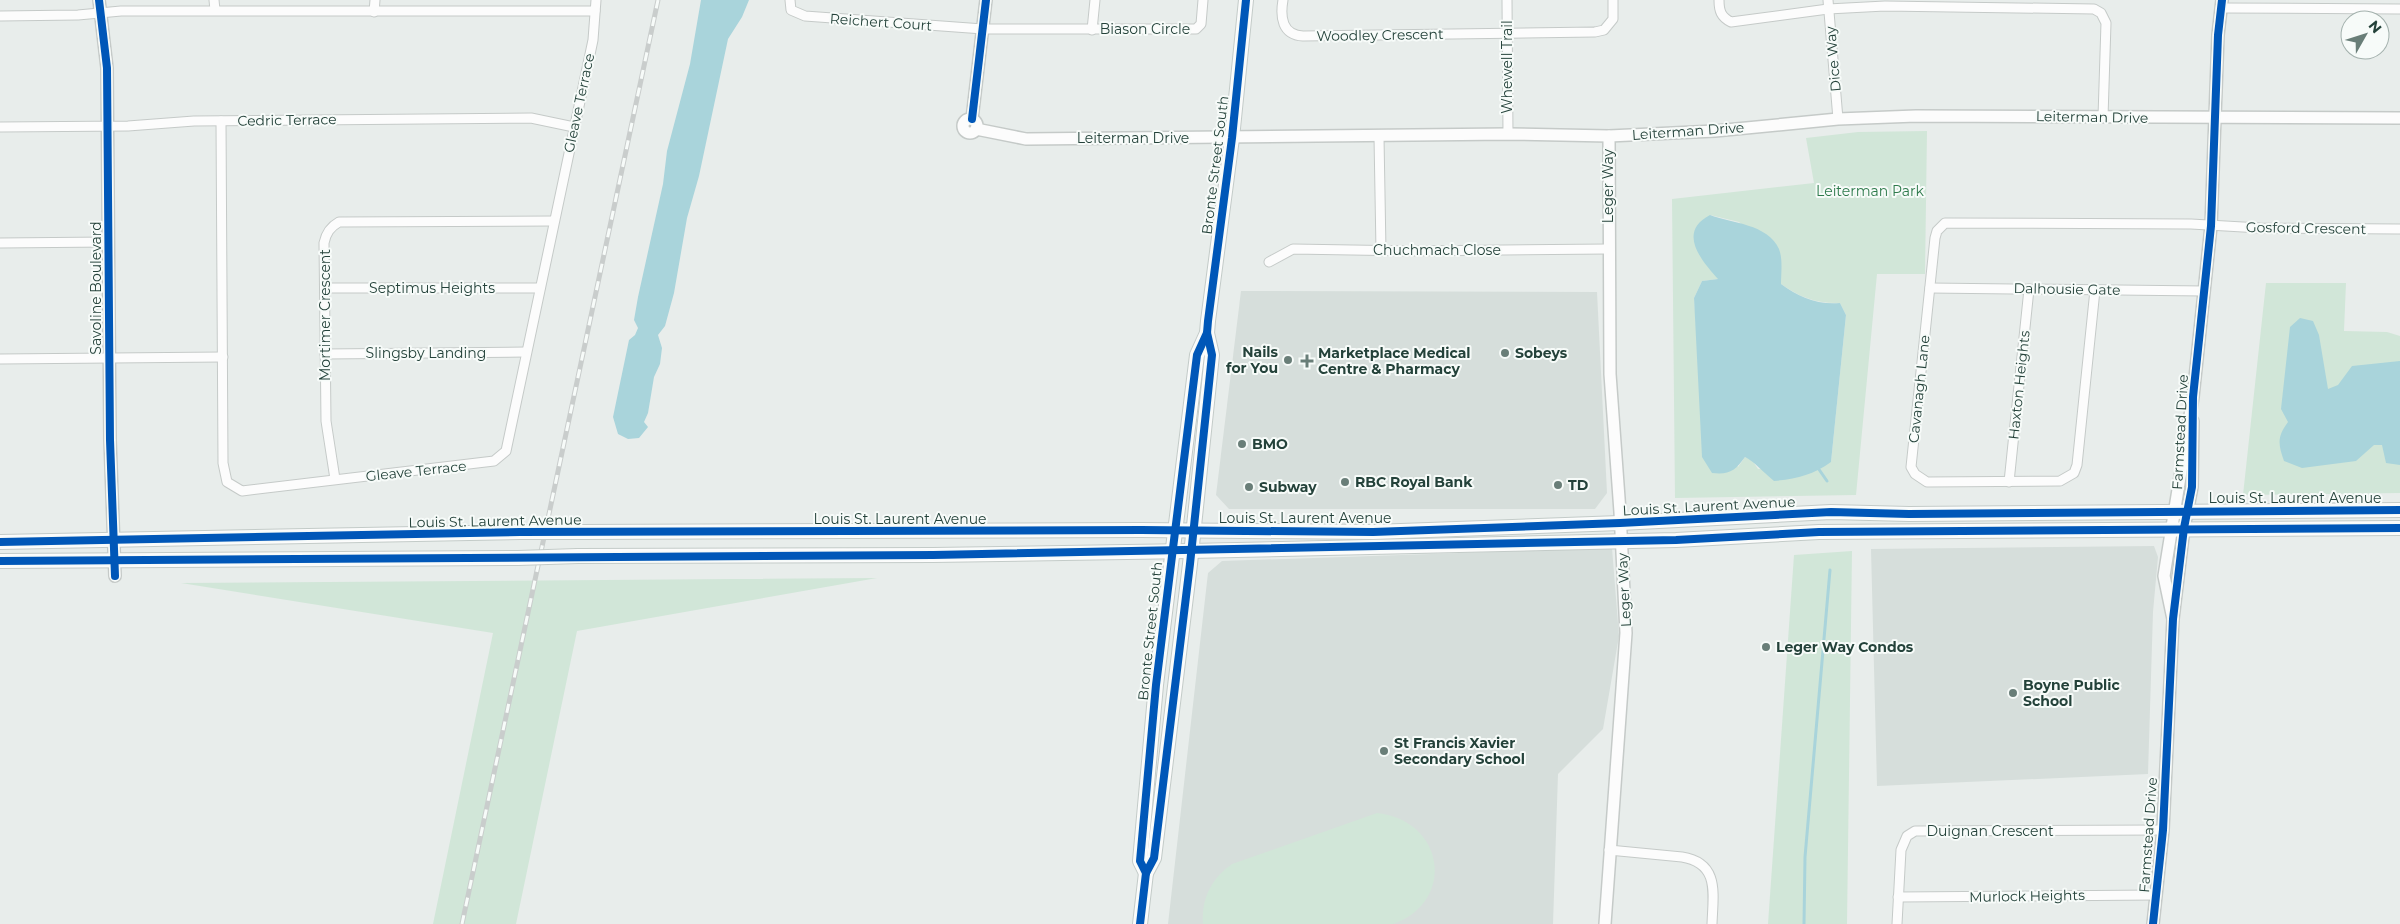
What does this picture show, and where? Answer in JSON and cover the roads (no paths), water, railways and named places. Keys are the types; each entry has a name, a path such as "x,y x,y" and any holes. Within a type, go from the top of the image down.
{"main road":[{"name":"Bronte Street South","path":"1146,873 1140,861 1156,684 1197,355 1207,333 1232,138 1246,0"},
{"name":"Bronte Street South","path":"1140,924 1146,873 1154,858 1190,551 1212,355 1207,333"},
{"name":"Louis St. Laurent Avenue","path":"0,542 520,532 1174,530 1373,532 1620,523 1831,512 1909,514 2400,510"},
{"name":"Louis St. Laurent Avenue","path":"0,561 933,555 1190,551 1622,540 1819,532 2178,528 2400,528"}],"street":[{"name":"Savoline Boulevard","path":"99,0 107,68 109,358 115,576"},
{"path":"214,0 215,10"},
{"path":"374,12 375,0"},
{"name":"Gleave Terrace","path":"221,121 223,472 227,482 242,491 484,463 500,458 506,451 593,40 596,0"},
{"name":"Reichert Court","path":"790,0 791,10 805,16 983,29"},
{"path":"983,29 986,0"},
{"name":"Biason Circle","path":"1092,30 1096,0"},
{"name":"Biason Circle","path":"983,29 1196,30 1200,24 1204,0"},
{"name":"Woodley Crescent","path":"1283,0 1281,13 1283,24 1295,36 1595,32 1604,30 1613,19 1614,0"},
{"name":"Whewell Trail","path":"1507,0 1508,134"},
{"path":"1719,0 1720,11 1724,19 1731,22 1828,4 2094,9 2101,13 2106,23 2103,117"},
{"name":"Dice Way","path":"1828,4 1838,119"},
{"path":"2221,4 2335,5 2400,9"},
{"name":"Farmstead Drive","path":"2153,924 2163,830 2178,528 2181,512 2192,487 2193,397 2211,226 2221,4"},
{"path":"0,16 215,10 374,12 595,11"},
{"name":"Leiterman Drive","path":"983,29 974,124 1026,139 1379,137 1508,134 1609,136 1715,131 1838,119 1916,116 2400,118"},
{"name":"Cedric Terrace","path":"0,127 107,126 221,121 531,118 574,127"},
{"name":"Leger Way","path":"1605,924 1626,633 1622,540 1610,374 1609,136"},
{"path":"1379,137 1381,251"},
{"name":"Mortimer Crescent","path":"335,479 326,421 326,235 330,228 339,222 554,222"},
{"name":"Cavanagh Lane","path":"2095,290 2077,465 2074,473 2060,481 2009,482 1927,482 1915,474 1911,467 1930,288 1937,231 1945,223 2211,226"},
{"name":"Gosford Crescent","path":"2211,226 2400,229"},
{"path":"0,243 108,242"},
{"name":"Chuchmach Close","path":"1269,262 1292,249 1381,251 1608,248"},
{"name":"Septimus Heights","path":"325,288 540,288"},
{"name":"Dalhousie Gate","path":"1930,288 2204,290"},
{"name":"Haxton Heights","path":"2009,482 2029,289"},
{"name":"Slingsby Landing","path":"325,354 526,352"},
{"path":"0,359 223,357"},
{"name":"Duignan Crescent","path":"1897,924 1903,842 1915,832 2163,830"},
{"path":"1609,850 1682,856 1700,863 1713,880 1712,924"},
{"name":"Murlock Heights","path":"1898,898 2156,896"}],"water":[{"path":"701,0 749,0 742,17 728,39 699,176 687,218 674,293 665,326 658,335 662,348 660,364 654,377 648,413 644,422 648,427 639,438 628,439 618,434 613,417 629,340 635,335 638,328 634,320 638,297 663,184 667,151 690,64"},
{"path":"1710,215 1758,229 1767,234 1779,249 1781,284 1809,299 1824,303 1840,303 1846,315 1831,462 1811,473 1797,478 1774,481 1745,457 1738,466 1727,473 1712,473 1702,457 1694,298 1702,281 1718,279 1699,255 1694,238 1695,230 1700,222"},
{"path":"2300,318 2313,321 2319,335 2328,389 2338,385 2352,366 2400,361 2400,465 2386,463 2382,445 2374,445 2356,461 2302,468 2284,461 2280,436 2288,422 2281,409 2290,327"}],"waterway":[{"path":"1818,468 1827,481"},
{"path":"1804,924 1805,857 1830,570"}],"railway":[{"path":"462,924 658,0"}],"place":[{"name":"Sobeys","path":"1505,353"},
{"name":"Nails for You","path":"1288,360"},
{"name":"Marketplace Medical Centre & Pharmacy","path":"1307,361"},
{"name":"BMO","path":"1242,444"},
{"name":"RBC Royal Bank","path":"1345,482"},
{"name":"TD","path":"1558,485"},
{"name":"Subway","path":"1249,487"},
{"name":"Leger Way Condos","path":"1766,647"},
{"name":"Boyne Public School","path":"2013,693"},
{"name":"St Francis Xavier Secondary School","path":"1384,751"}],"park label":[{"name":"Leiterman Park","path":"1870,191"}]}
